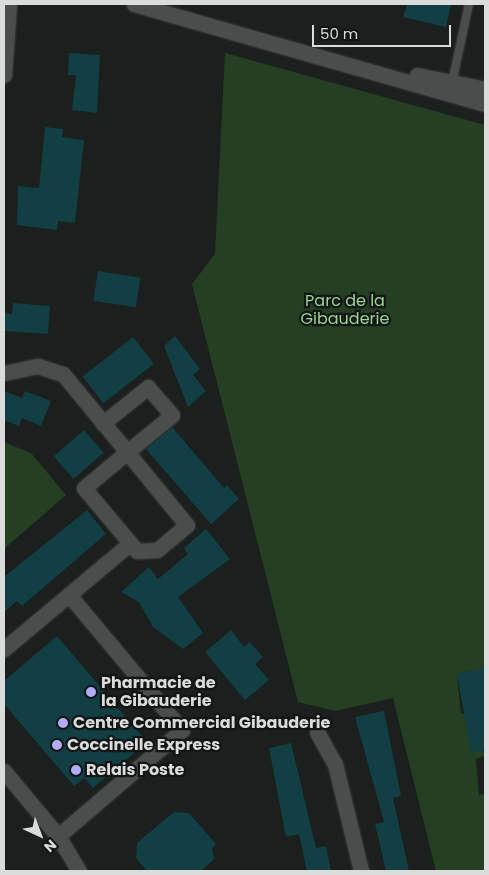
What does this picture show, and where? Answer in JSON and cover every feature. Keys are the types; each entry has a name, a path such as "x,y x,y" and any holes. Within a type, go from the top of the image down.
{"street":[{"path":"4,75 9,4"},
{"path":"134,4 485,104"},
{"path":"171,4 452,83 485,89"},
{"path":"4,373 52,367 103,423 127,452 187,525 148,554 129,544 84,488 127,452 172,415 148,387 103,423"},
{"path":"4,649 129,544"},
{"path":"58,836 182,730 69,594"},
{"path":"317,732 335,764 361,871"},
{"path":"4,771 58,836 78,871"}],"lane":[{"path":"452,83 470,4"}],"green space":[{"name":"Parc de la Gibauderie","path":"225,53 485,125 485,668 457,674 461,714 475,711 468,719 471,752 483,750 484,756 476,759 479,795 485,794 485,871 436,871 393,698 335,711 298,702 192,284 215,254"},
{"path":"4,442 31,453 66,495 4,549"}],"building":[{"path":"407,4 451,4 446,27 403,17"},
{"path":"69,53 100,55 97,113 72,110 76,75 68,75"},
{"path":"45,127 63,129 62,137 84,140 75,223 58,221 57,230 17,225 18,186 39,188"},
{"path":"98,271 140,278 136,307 93,301"},
{"path":"13,303 50,306 48,334 4,331 5,313 12,314"},
{"path":"175,336 200,369 193,375 206,391 188,407 164,346"},
{"path":"133,337 154,364 103,403 83,376"},
{"path":"4,391 22,398 25,391 51,401 41,426 22,418 19,426 4,420"},
{"path":"172,427 224,488 227,485 239,499 211,524 146,449"},
{"path":"84,430 104,453 73,479 54,456"},
{"path":"87,510 106,534 22,606 17,601 4,612 4,577"},
{"path":"206,529 230,559 178,597 203,633 183,649 153,627 139,602 121,592 149,567 158,579 188,554 184,548"},
{"path":"231,630 244,647 250,642 263,657 255,664 269,680 245,700 205,652"},
{"path":"57,636 147,742 93,788 84,778 74,786 4,704 4,681"},
{"path":"485,668 485,750 471,753 457,674"},
{"path":"384,711 401,796 393,798 409,871 386,871 375,824 384,822 355,717"},
{"path":"291,743 316,848 326,846 331,871 307,871 299,834 286,837 269,748"},
{"path":"174,812 189,813 216,844 212,848 214,859 201,871 147,871 136,858 137,843"}],"place":[{"name":"Pharmacie de la Gibauderie","path":"91,692"},
{"name":"Centre Commercial Gibauderie","path":"63,723"},
{"name":"Coccinelle Express","path":"57,745"},
{"name":"Relais Poste","path":"76,770"}]}
